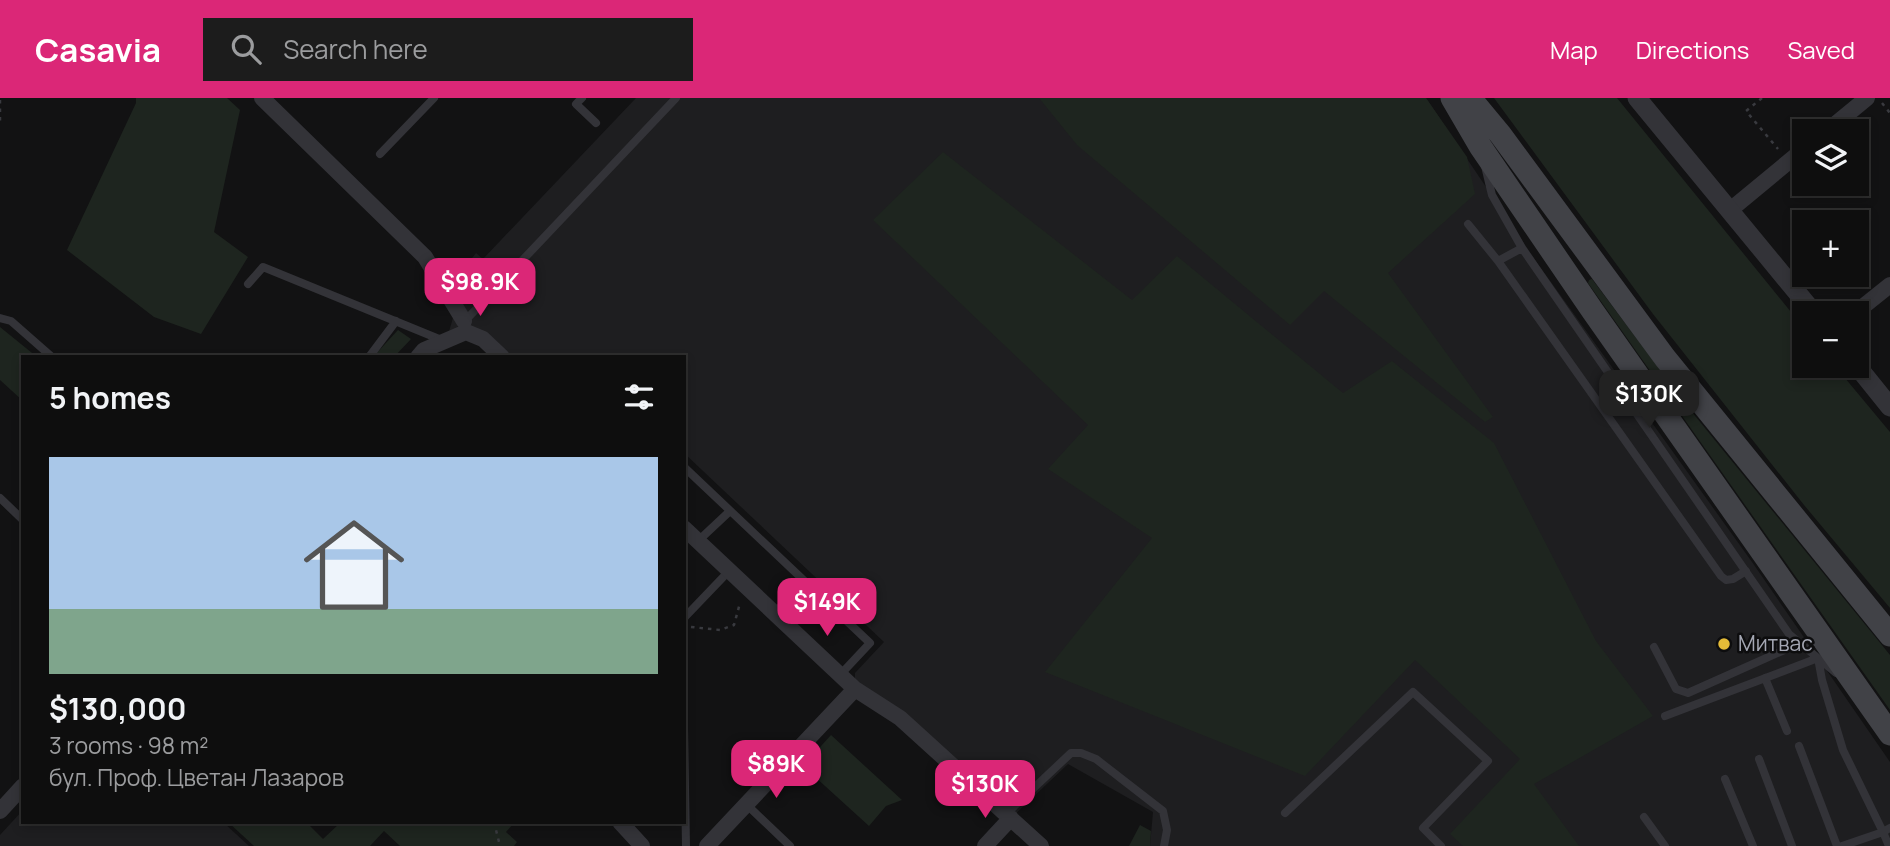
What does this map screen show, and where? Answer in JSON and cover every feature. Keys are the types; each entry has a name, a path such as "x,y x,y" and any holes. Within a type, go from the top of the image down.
{"main road":[{"path":"1452,98 1480,146 1628,363 1890,734"},
{"path":"1470,98 1500,134 1665,358 1890,635"}],"street":[{"path":"262,98 425,257 464,321"},
{"path":"1637,98 1804,301"},
{"path":"1842,119 1867,98"},
{"path":"1729,211 1792,159"},
{"path":"1869,302 1890,285"},
{"path":"422,355 466,332 483,339 500,355"},
{"path":"1867,378 1890,407"},
{"path":"686,530 855,689 900,718 1041,846"},
{"path":"707,846 855,689"},
{"path":"0,811 21,788"},
{"path":"985,846 1009,816"},
{"path":"622,824 642,846"}],"lane":[{"path":"380,154 434,98"},
{"path":"582,98 576,104 596,123"},
{"path":"248,284 263,267 446,342 676,98"},
{"path":"1480,146 1492,194 1521,248 1789,634 1860,692"},
{"path":"1468,224 1498,261 1721,576 1726,580 1733,579 1746,571"},
{"path":"1498,261 1521,248"},
{"path":"0,318 11,321 50,355"},
{"path":"370,355 396,321"},
{"path":"686,469 870,643 840,675"},
{"path":"0,498 21,518"},
{"path":"698,541 730,511"},
{"path":"686,616 729,571"},
{"path":"774,613 806,582"},
{"path":"1654,647 1676,689 1688,693 1800,643"},
{"path":"1665,716 1818,658"},
{"path":"1818,658 1843,750 1886,830 1889,846"},
{"path":"1765,678 1787,730"},
{"path":"1285,813 1413,692 1488,761 1423,828 1441,846"},
{"path":"1799,746 1839,846 1886,830"},
{"path":"1009,816 1070,753 1081,753 1096,759 1163,811 1167,830 1164,846"},
{"path":"1759,759 1792,846"},
{"path":"1725,779 1753,846"},
{"path":"746,804 790,846"},
{"path":"1644,817 1665,846"},
{"path":"686,824 686,846"}],"path":[{"path":"1762,98 1746,111 1789,162"},
{"path":"1877,98 1890,113"},
{"path":"0,100 0,122"},
{"path":"686,626 720,630 734,625 745,585"},
{"path":"494,824 500,846"}],"shaded area":[{"path":"136,98 227,98 240,110 214,232 248,257 201,334 154,317 67,250"},
{"path":"636,98 1426,98 1538,264 1752,562 1890,762 1890,846 1150,846 1153,812 1068,764 1011,818 855,689 855,673 884,642 686,455 686,355 500,355 483,339 446,342 469,262 476,253 483,259"},
{"path":"1039,98 1426,98 1467,157 1475,194 1388,273 1493,417 1485,422 1324,291 1290,325 1077,145"},
{"path":"1494,98 1617,98 1792,313 1792,378 1845,378 1890,432 1890,608 1804,505 1653,314"},
{"path":"943,152 1132,300 1177,256 1343,393 1392,361 1494,443 1596,641 1653,716 1534,784 1579,846 1463,846 1450,834 1520,759 1415,660 1305,776 1045,672 1152,538 1048,469 1088,425 873,220"},
{"path":"1592,279 1687,406 1890,655 1890,710 1588,283"},
{"path":"0,327 35,355 21,355 21,399 0,380"},
{"path":"398,330 411,339 396,355 375,355"},
{"path":"831,735 902,800 886,806 869,826 803,766"},
{"path":"21,812 21,824 225,824 249,846 0,846 0,835"},
{"path":"230,824 308,824 323,839 339,824 513,824 506,832 517,842 514,846 400,846 384,831 370,846 254,846"},
{"path":"1140,825 1151,831 1150,846 1129,846"}],"place":[{"name":"Митвас","path":"1724,644"}]}
